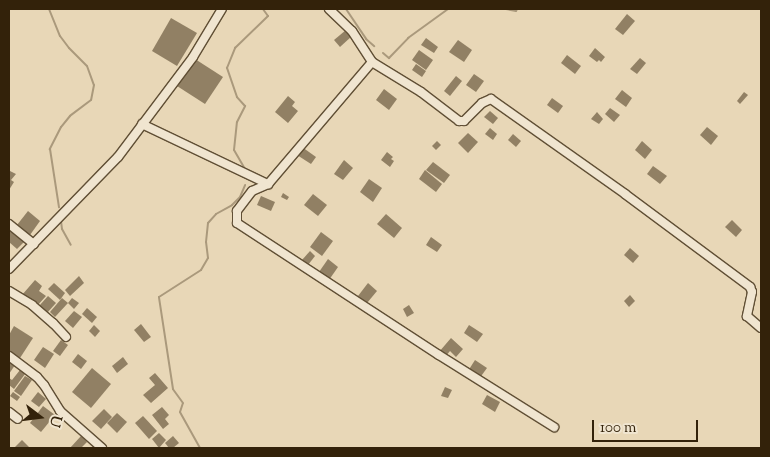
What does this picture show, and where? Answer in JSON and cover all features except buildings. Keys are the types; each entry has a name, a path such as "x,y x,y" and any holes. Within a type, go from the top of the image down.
{"street":[{"path":"9,269 118,157 193,57 222,9"},
{"path":"329,9 352,31 372,62 421,92 459,121 467,118 485,100 495,101 750,286 752,292 747,316 761,328"},
{"path":"372,62 268,184 252,191 237,212 236,219 241,228 554,427"},
{"path":"142,124 268,184"},
{"path":"9,224 34,244"},
{"path":"9,291 46,317 66,337"},
{"path":"9,356 36,377 44,385 53,403 60,411 102,448"},
{"path":"9,412 18,419"}],"waterway":[{"path":"49,9 60,36 87,66 94,85 91,100 70,116 61,127 50,149 59,207"},
{"path":"245,169 234,150 237,122 245,106 237,97 227,68 235,48 268,16 263,9 257,9"},
{"path":"346,9 366,39 374,46"},
{"path":"383,53 389,58 408,38 448,9"},
{"path":"506,9 516,11 517,9"},
{"path":"200,448 180,412 183,403 173,389 159,297 201,270 208,258 206,242 208,223 216,214 232,205 240,197 245,185"},
{"path":"61,221 62,229 71,245"}]}
